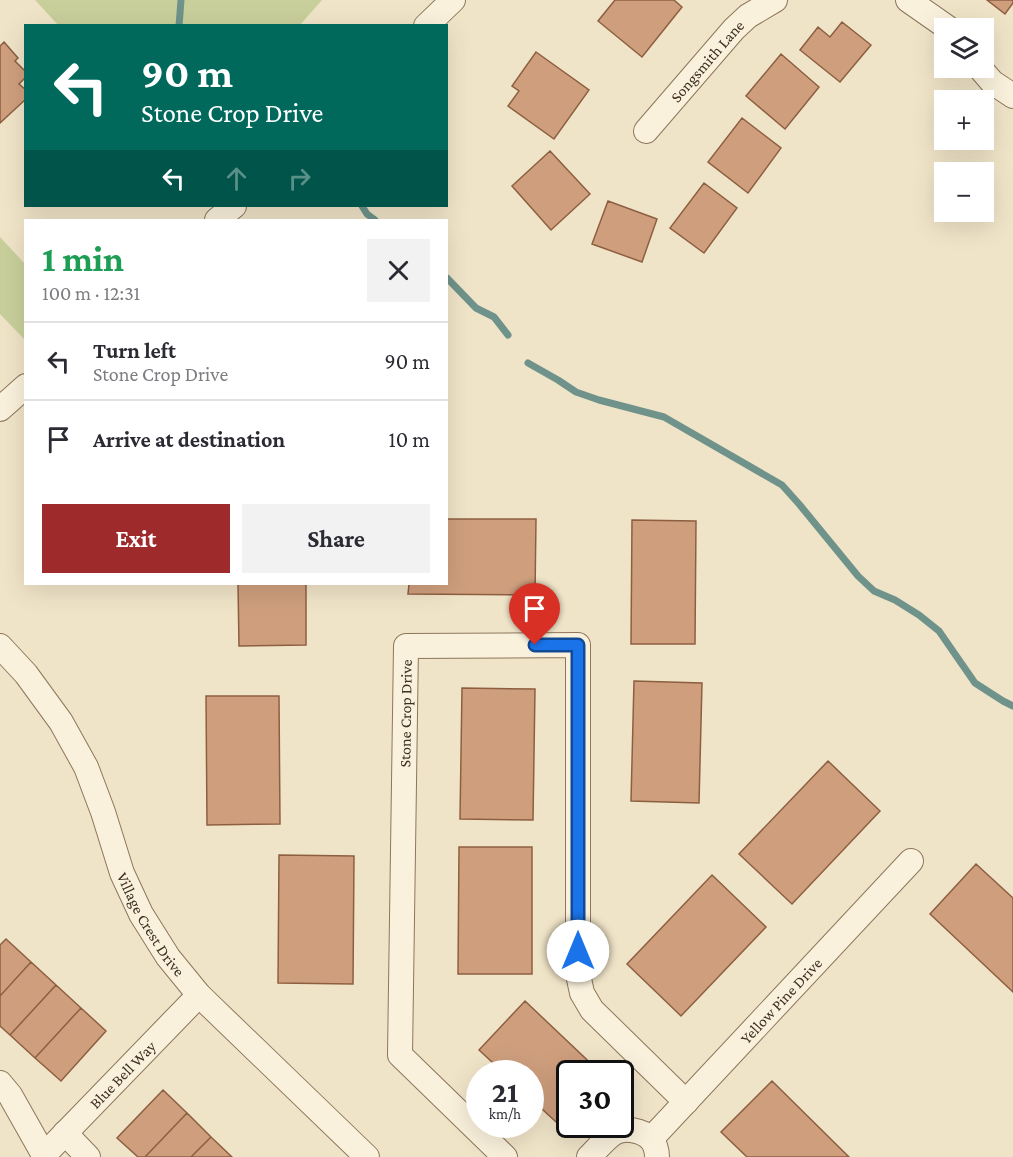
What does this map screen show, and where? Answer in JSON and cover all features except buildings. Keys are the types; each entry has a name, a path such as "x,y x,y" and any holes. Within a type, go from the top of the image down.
{"street":[{"path":"428,24 453,0"},
{"name":"Songsmith Lane","path":"646,131 734,29 748,16 775,0"},
{"path":"908,0 934,18"},
{"path":"989,78 1013,96"},
{"path":"218,219 233,207"},
{"path":"0,409 24,388"},
{"name":"Stone Crop Drive","path":"505,1157 400,1055 406,646 578,645 578,974 582,993 592,1010 686,1102"},
{"name":"Village Crest Drive","path":"0,646 26,674 61,722 86,767 122,873 141,914 168,957 199,995 367,1157"},
{"name":"Yellow Pine Drive","path":"589,1157 616,1132 628,1129 640,1132 654,1148 686,1102 911,861"},
{"name":"Blue Bell Way","path":"45,1156 199,995"},
{"path":"0,1083 10,1095 45,1156"},
{"path":"65,1133 88,1157"}],"green space":[{"path":"35,0 322,0 301,24 57,24"},
{"path":"0,237 24,263 24,339 0,314"}],"waterway":[{"path":"179,24 181,0"},
{"path":"363,207 374,219"},
{"path":"448,279 476,308 494,317 508,335"},
{"path":"528,363 576,392 664,417 782,485 858,576 874,591 895,600 939,631 975,683 1013,706"}],"route":[{"path":"535,645 578,645 578,951"}]}
